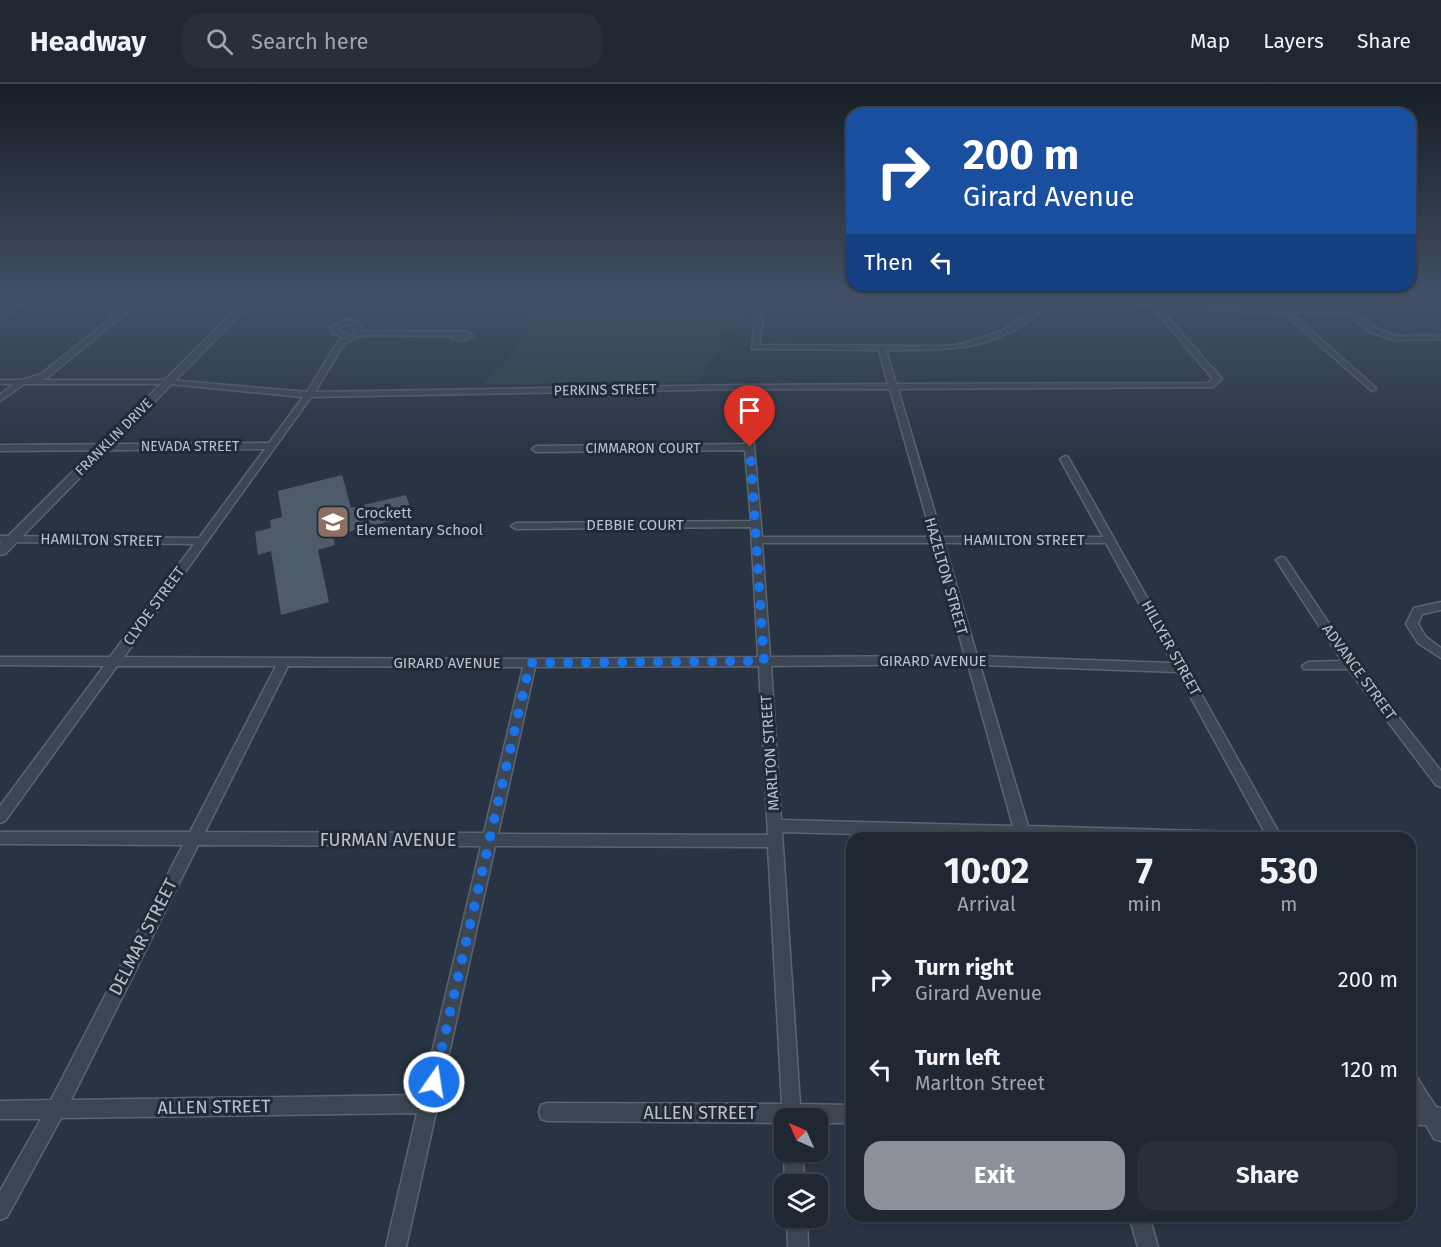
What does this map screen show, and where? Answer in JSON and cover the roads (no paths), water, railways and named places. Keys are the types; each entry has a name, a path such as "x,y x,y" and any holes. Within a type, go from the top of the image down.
{"street":[{"path":"0,399 22,382 44,376 74,352"},
{"name":"FRANKLIN DRIVE","path":"0,551 6,539 198,352"},
{"name":"CLYDE STREET","path":"0,817 309,395 335,352"},
{"name":"HAZELTON STREET","path":"883,352 1021,832"},
{"name":"PERKINS STREET","path":"0,382 169,382 309,395 745,387 1210,386 1218,380 1194,352"},
{"path":"1332,352 1372,388"},
{"name":"MARLTON STREET","path":"745,387 757,540 792,1108"},
{"name":"NEVADA STREET","path":"0,448 272,446"},
{"name":"CIMMARON COURT","path":"536,449 750,447"},
{"name":"HILLYER STREET","path":"1065,459 1272,832"},
{"name":"DEBBIE COURT","path":"516,526 755,524"},
{"name":"HAMILTON STREET","path":"6,539 202,541"},
{"name":"HAMILTON STREET","path":"757,540 1110,540"},
{"name":"ADVANCE STREET","path":"1281,560 1351,665 1441,781"},
{"path":"1441,606 1418,611 1414,615 1412,624 1422,640 1441,654"},
{"name":"GIRARD AVENUE","path":"0,661 530,663 971,660 1182,668"},
{"name":"DELMAR STREET","path":"0,1210 56,1110 284,662"},
{"path":"396,1247 530,663"},
{"path":"1308,666 1351,665"},
{"name":"FURMAN AVENUE","path":"0,838 489,840 846,834"},
{"path":"1416,1091 1438,1122"},
{"name":"ALLEN STREET","path":"0,1110 429,1104"},
{"name":"ALLEN STREET","path":"549,1112 774,1116"},
{"name":"ALLEN STREET","path":"828,1115 846,1114"},
{"path":"1416,1117 1438,1122"},
{"path":"1141,1222 1148,1247"},
{"path":"797,1228 798,1247"}],"place":[{"name":"Crockett Elementary School","path":"333,522"}]}
